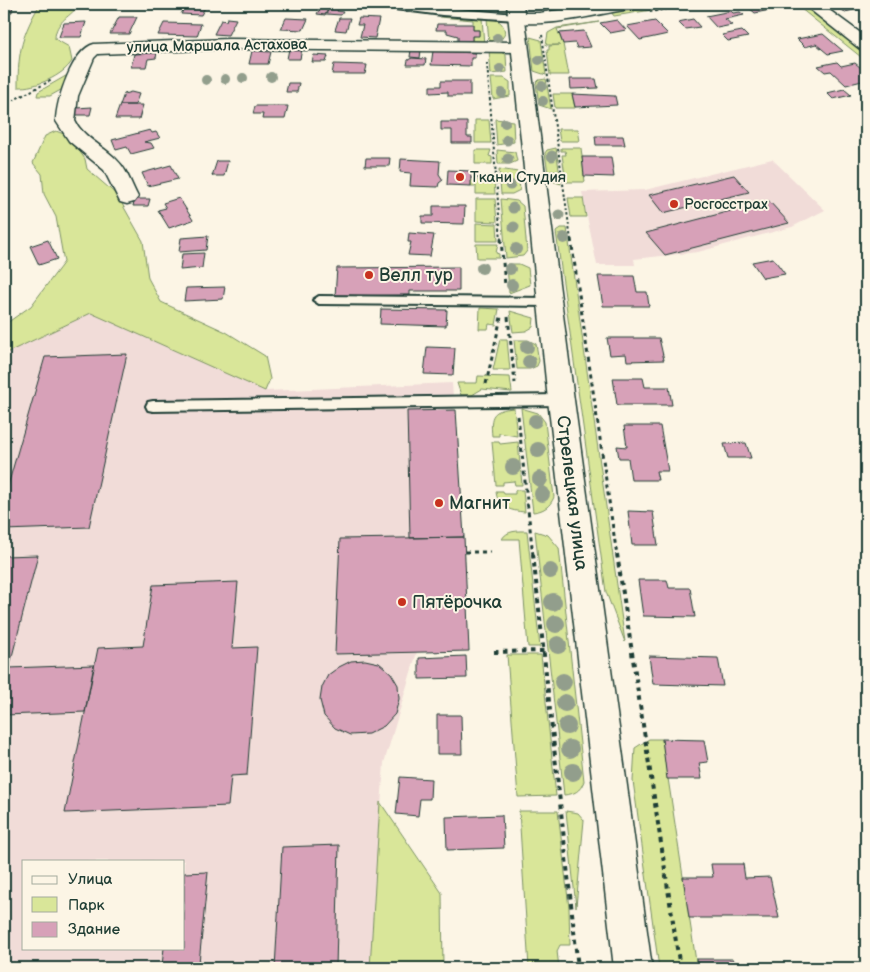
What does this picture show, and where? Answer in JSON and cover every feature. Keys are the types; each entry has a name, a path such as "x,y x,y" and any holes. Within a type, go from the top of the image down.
{"street":[{"path":"516,10 539,18 631,4"},
{"path":"811,4 866,45"},
{"name":"Стрелецкая улица","path":"516,10 549,302 633,968"},
{"name":"улица Маршала Астахова","path":"85,58 90,51 101,48 174,45 519,47"},
{"path":"85,58 66,101 64,116 68,128 77,138 111,164 127,197"}],"lane":[{"path":"380,4 442,12 516,10"},
{"path":"319,300 549,302"},
{"path":"154,406 561,400"}],"path":[{"path":"541,30 638,702 680,968"},
{"path":"4,105 47,83 85,58"},
{"path":"487,60 505,293"},
{"path":"471,178 496,178"},
{"path":"488,377 502,314 507,312 516,392"},
{"path":"518,408 578,968"},
{"path":"465,552 490,552"},
{"path":"494,652 544,651"}],"shaded area":[{"path":"772,159 825,210 792,227 698,252 634,259 635,265 597,265 582,192 645,190"},
{"path":"91,312 265,391 452,383 464,537 469,651 417,652 384,763 370,968 4,968 4,354"}],"green space":[{"path":"40,4 79,4 58,27 55,39 69,47 72,61 62,72 48,80 25,87 18,87 22,44"},
{"path":"655,4 689,4 614,16 611,12"},
{"path":"795,4 803,4 866,52 866,61"},
{"path":"443,14 482,18 484,45 472,44 472,36 479,35 479,30 473,30 473,20 440,17"},
{"path":"487,18 497,20 502,24 505,34 500,41 489,43"},
{"path":"599,22 557,29 563,44 569,75 550,75 547,50 549,50 549,46 560,45 546,45 548,33 557,28"},
{"path":"530,37 541,40 546,75 534,71"},
{"path":"489,50 499,51 506,55 507,72 491,74"},
{"path":"71,73 68,86 50,96 37,96 38,92"},
{"path":"491,78 504,78 510,82 510,96 493,99"},
{"path":"546,79 551,109 539,105 536,83 539,80"},
{"path":"553,94 572,94 575,108 555,108"},
{"path":"495,119 513,121 514,142 497,145"},
{"path":"475,120 489,120 491,143 475,143"},
{"path":"558,129 578,129 580,141 560,141"},
{"path":"56,131 69,136 85,159 87,169 117,195 143,241 148,278 161,302 226,332 265,356 270,379 265,391 91,313 4,354 4,325 31,306 64,262 56,217 44,194 42,174 33,163 45,136"},
{"path":"556,148 561,184 549,180 545,153 547,150"},
{"path":"561,148 581,148 585,182 566,182 562,155 566,155 565,151 561,151"},
{"path":"475,150 491,150 489,156 492,157 492,164 475,164"},
{"path":"497,150 515,152 517,161 510,164 498,164"},
{"path":"499,169 518,172 520,190 512,194 501,194"},
{"path":"494,180 495,194 476,194 476,186 471,186 471,181"},
{"path":"568,198 583,198 586,217 571,217"},
{"path":"476,199 495,199 497,222 476,221"},
{"path":"501,199 517,201 523,206 527,251 523,256 506,258"},
{"path":"476,223 497,224 498,241 476,241"},
{"path":"561,228 567,228 625,642 606,592 556,232"},
{"path":"476,244 498,244 496,253 499,254 499,258 477,258"},
{"path":"507,264 519,264 528,268 530,285 509,293"},
{"path":"480,308 499,309 496,325 489,324 488,329 479,329"},
{"path":"510,311 534,318 533,327 526,331 513,332"},
{"path":"500,339 507,339 510,370 493,370"},
{"path":"514,340 528,340 536,344 539,361 537,366 530,369 517,369"},
{"path":"478,376 510,377 512,392 482,389 472,395 461,395 457,383 477,383"},
{"path":"514,408 517,436 499,433 499,436 492,436 492,418 494,415 501,410"},
{"path":"521,408 538,413 545,422 554,497 546,508 540,511 533,512"},
{"path":"492,442 499,442 500,444 518,442 522,485 515,485 514,481 503,482 503,485 496,485"},
{"path":"515,490 523,490 525,512 509,509 499,501 496,491 503,491 504,494 515,494"},
{"path":"516,531 527,531 540,647 528,647 519,539 502,539 507,534"},
{"path":"535,531 548,535 559,548 584,781 581,788 576,792 564,795"},
{"path":"507,655 541,655 556,796 518,797"},
{"path":"649,739 662,739 697,968 659,968 633,781 635,748"},
{"path":"380,802 442,893 443,968 370,968"},
{"path":"519,811 558,811 569,908 570,945 560,945 557,951 559,968 529,968"},
{"path":"566,811 578,813 584,820 576,907"}],"building":[{"path":"4,4 13,4 12,12 4,13"},
{"path":"187,4 207,4 201,15 181,14"},
{"path":"788,4 791,6 755,13 747,6"},
{"path":"833,4 862,4 866,7 845,12"},
{"path":"321,6 329,7 325,15 317,14"},
{"path":"331,6 339,7 337,11 343,12 341,15 326,14"},
{"path":"731,11 733,13 740,12 744,15 725,19 732,25 717,28 706,16"},
{"path":"119,17 137,17 129,34 110,34"},
{"path":"227,18 236,19 228,35 214,34 221,20 226,21"},
{"path":"286,18 308,19 303,30 281,29"},
{"path":"339,18 350,18 346,31 335,30"},
{"path":"359,18 379,19 375,38 360,37 363,25 357,25"},
{"path":"693,19 700,27 685,29 678,22"},
{"path":"617,20 626,30 610,33 600,23"},
{"path":"655,21 668,34 640,40 627,26"},
{"path":"86,22 81,37 59,37 64,23"},
{"path":"164,23 201,24 197,36 158,35"},
{"path":"437,24 473,24 473,30 479,30 479,36 472,36 472,43 458,42 458,36 447,33 447,30 436,30"},
{"path":"584,31 591,47 577,48 575,43 563,44 559,33"},
{"path":"742,31 748,37 728,41 722,35"},
{"path":"823,34 843,51 828,54 816,44 805,47 797,39"},
{"path":"289,49 302,49 300,59 287,59"},
{"path":"411,50 421,50 420,58 410,57"},
{"path":"252,51 271,52 268,64 249,64"},
{"path":"433,51 475,53 475,58 471,58 471,66 431,65"},
{"path":"157,53 156,58 148,59 146,67 131,67 134,54"},
{"path":"314,55 328,56 326,62 312,62"},
{"path":"412,58 426,59 425,65 407,65 408,60"},
{"path":"837,62 841,66 855,63 866,72 866,80 846,85 831,71 825,72 818,66"},
{"path":"334,64 367,65 365,74 332,74"},
{"path":"570,79 596,79 598,88 571,89"},
{"path":"441,81 470,81 470,96 448,96 448,92 430,93 430,86 441,86"},
{"path":"288,83 299,83 297,92 286,92"},
{"path":"844,89 851,95 833,99 827,93"},
{"path":"131,92 139,94 135,105 120,105 124,94"},
{"path":"572,94 615,96 617,105 575,107"},
{"path":"120,105 143,105 139,119 115,119"},
{"path":"255,106 288,106 285,119 262,119 263,114 253,114"},
{"path":"92,107 90,115 76,115 76,108"},
{"path":"441,122 467,122 467,137 472,137 472,143 452,143 452,130 441,130"},
{"path":"150,130 152,133 156,132 160,138 144,142 151,143 154,148 131,154 127,147 116,150 112,140"},
{"path":"595,136 623,136 625,145 596,145"},
{"path":"582,157 611,157 614,177 584,176"},
{"path":"366,158 390,158 389,166 365,166"},
{"path":"401,159 440,161 439,174 443,180 439,183 438,187 410,186 411,173 400,172"},
{"path":"217,161 228,161 224,176 212,176"},
{"path":"171,165 178,179 148,186 142,173"},
{"name":"Ткани Студия","path":"448,170 471,171 471,186 447,185"},
{"path":"734,175 749,192 663,213 649,195"},
{"path":"179,198 193,220 169,228 158,210 166,208 163,203"},
{"path":"135,199 150,199 148,206 133,206"},
{"path":"769,201 789,223 665,255 646,233"},
{"path":"433,206 465,206 464,224 422,223 422,216 433,216"},
{"path":"409,233 434,235 430,256 408,255 411,242 408,242"},
{"path":"208,236 206,250 179,252 181,238"},
{"path":"48,240 57,259 39,265 30,246"},
{"path":"204,253 202,268 180,270 182,254"},
{"path":"773,258 785,274 763,278 752,262"},
{"path":"459,267 459,291 410,291 410,295 335,296 337,268"},
{"path":"598,276 634,276 637,292 647,292 649,306 603,306"},
{"path":"225,287 223,299 184,301 186,288"},
{"path":"381,309 447,310 446,326 380,324"},
{"path":"607,338 659,338 664,360 627,361 626,354 610,355"},
{"path":"427,347 455,348 453,375 424,374"},
{"path":"127,354 89,527 4,530 4,499 45,357"},
{"path":"613,378 643,378 645,387 669,387 672,405 617,405"},
{"path":"456,410 464,537 410,538 407,411"},
{"path":"624,426 660,426 668,471 656,471 658,480 631,480 628,458 619,458 617,446 627,447"},
{"path":"746,443 751,458 728,458 724,444"},
{"path":"628,511 653,512 658,545 632,545"},
{"name":"Пятёрочка","path":"464,537 469,651 335,654 340,539"},
{"path":"38,555 9,668 94,665 85,712 4,715 4,556"},
{"path":"638,580 667,580 669,588 690,588 695,617 643,616"},
{"path":"238,582 232,648 257,647 247,775 231,776 228,806 65,813 98,648 143,646 153,585"},
{"path":"466,656 467,678 419,679 419,658"},
{"path":"649,656 718,658 723,686 653,684"},
{"path":"365,660 379,663 391,673 398,685 399,699 395,714 384,726 368,734 350,735 335,728 324,716 320,700 322,687 328,675 339,667 351,661"},
{"path":"437,715 461,715 462,754 437,754"},
{"path":"662,739 704,740 708,762 699,763 702,779 667,779"},
{"path":"9,742 4,764 4,743"},
{"path":"400,777 431,779 430,799 420,799 418,816 396,814"},
{"path":"502,815 504,848 447,850 446,817"},
{"path":"339,845 336,968 275,968 282,847"},
{"path":"711,864 743,864 745,878 770,877 779,918 689,918 683,877 713,877"},
{"path":"208,872 199,963 162,965 164,950 185,950 185,873"},
{"path":"696,959 733,959 735,968 697,968"}],"place":[{"name":"Ткани Студия","path":"460,177"},
{"name":"Росгосстрах","path":"674,204"},
{"name":"Велл тур","path":"369,275"},
{"name":"Магнит","path":"439,503"},
{"name":"Пятёрочка","path":"402,602"}]}
